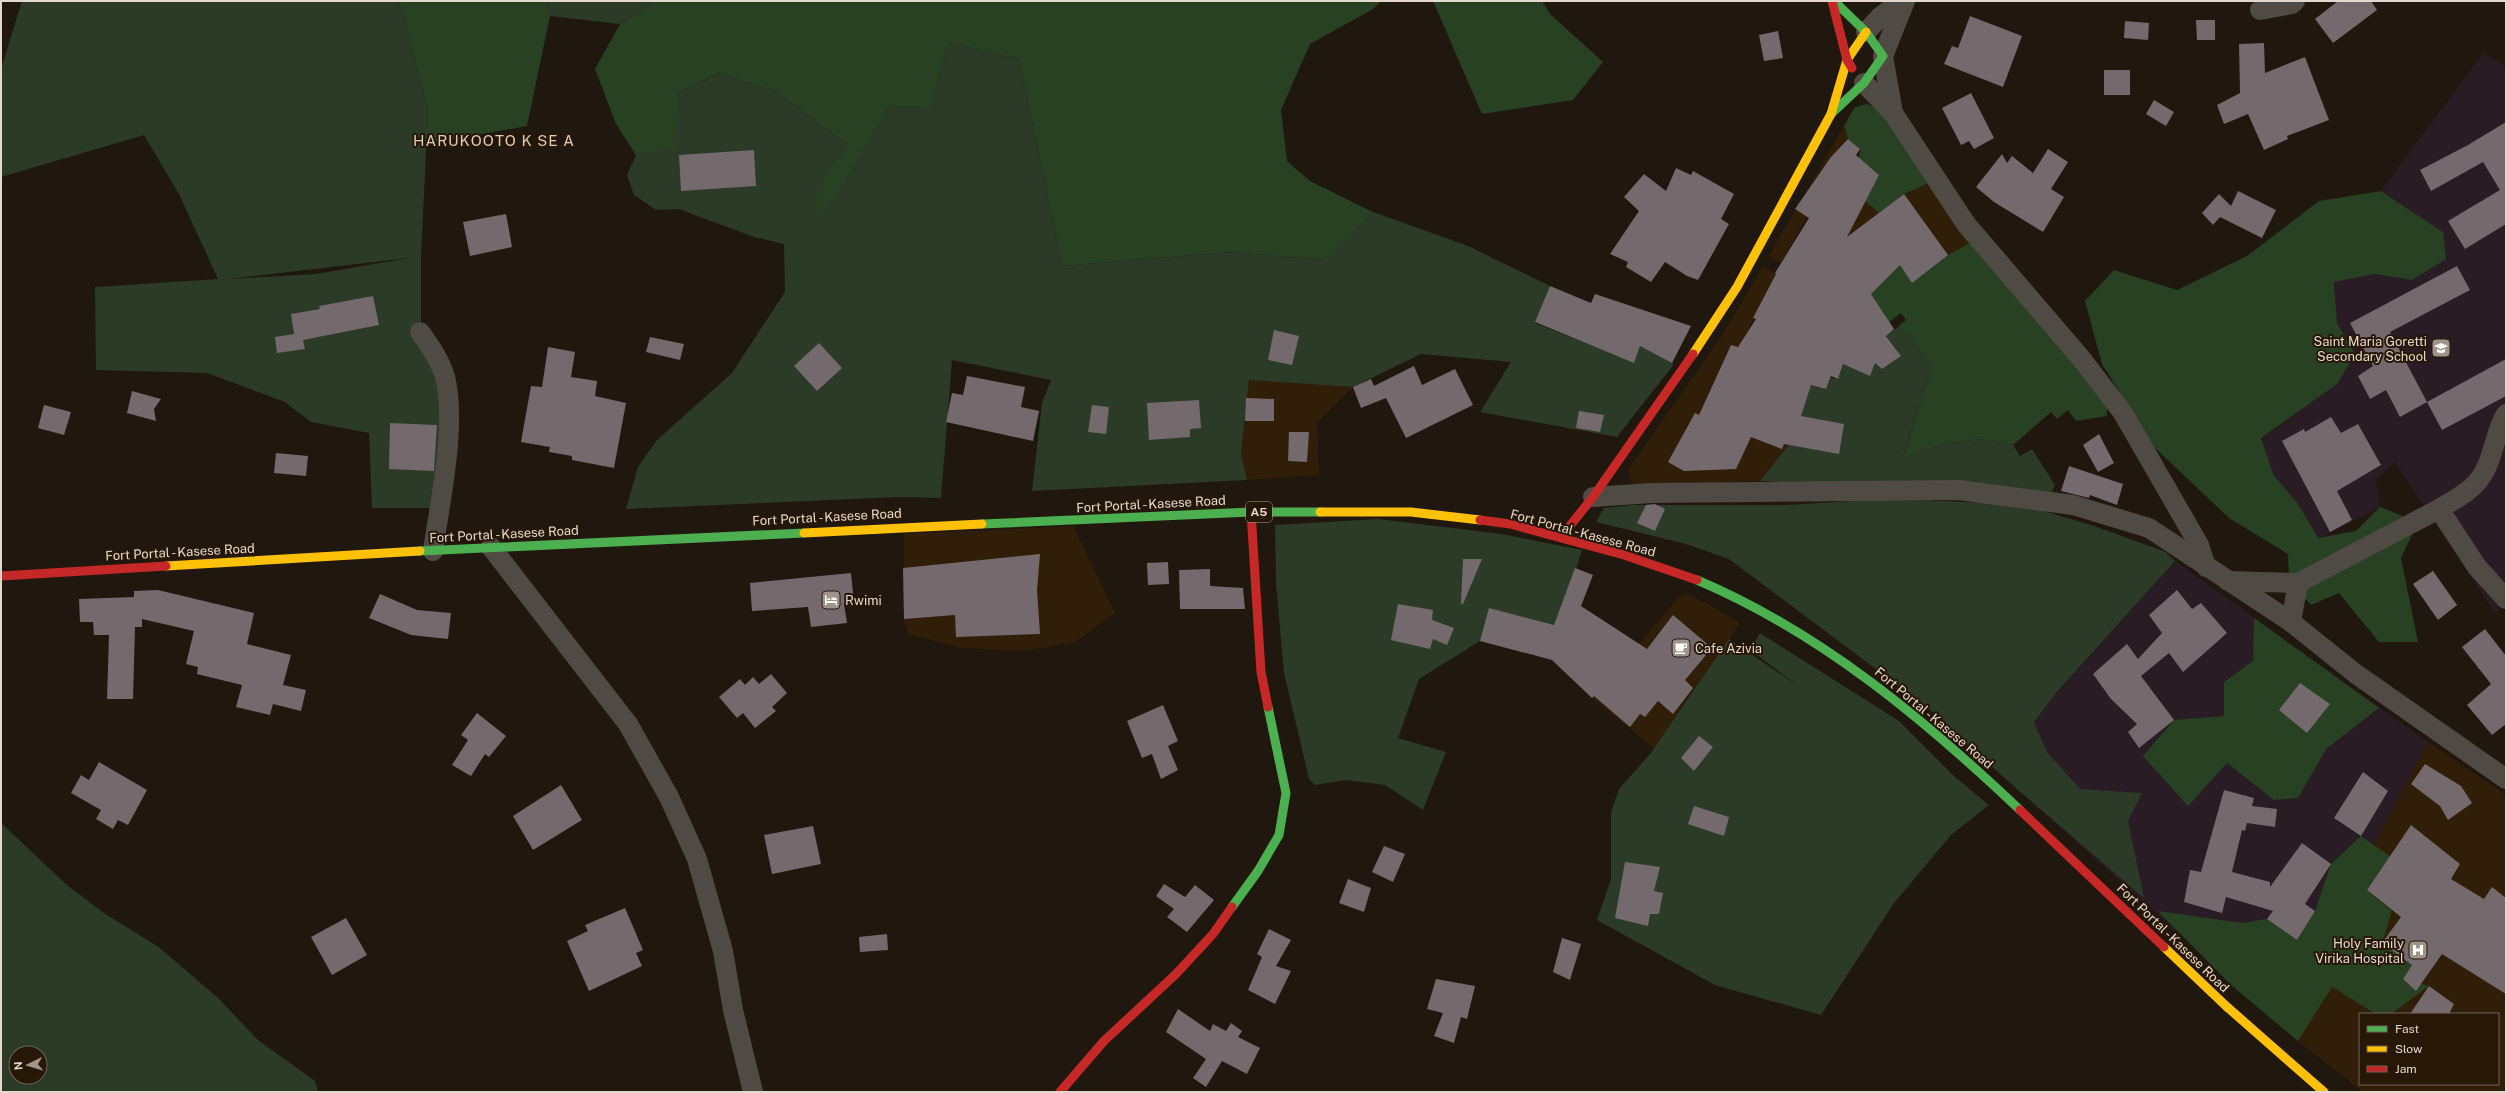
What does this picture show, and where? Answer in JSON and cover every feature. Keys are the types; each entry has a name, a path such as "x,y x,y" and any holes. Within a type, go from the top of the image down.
{"main road":[{"path":"1831,114 1864,84 1883,56 1866,32 1833,1"},
{"path":"1833,1 1847,60 1864,84"},
{"path":"1561,537 1593,497 1715,323 1757,254 1831,114 1847,60 1866,32"},
{"path":"1060,1092 1104,1041 1176,974 1213,934 1258,871 1279,835 1286,793 1261,672 1251,512"},
{"name":"Fort Portal - Kasese Road","path":"1,576 491,547 1251,512 1411,512 1510,524 1561,537 1690,577 1722,591 1768,614 1881,688 1983,775 2226,1006 2324,1092"}],"street":[{"path":"1866,32 1880,17 1901,1"},
{"path":"1894,113 1883,56 1896,29 1905,1"},
{"path":"2260,10 2292,4 2295,1"},
{"path":"1864,84 1894,113 1966,224 2080,357 2123,413 2199,545 2206,567"},
{"path":"420,332 438,359 445,376 450,408 433,551"},
{"path":"2228,581 2298,583 2439,509 2477,482 2489,462 2495,435 2506,414"},
{"path":"1593,497 1652,493 1959,490 2073,505 2149,528 2291,622 2356,674 2506,778"},
{"path":"2439,509 2477,567 2506,599"},
{"path":"491,547 628,724 668,797 700,867 723,951 733,1010 753,1092"},
{"path":"2291,622 2298,583"}],"shaded area":[{"path":"2483,53 2506,66 2506,604 2495,613 2395,462 2376,480 2380,507 2318,539 2297,502 2274,476 2261,438 2289,419 2355,354 2337,323 2334,282 2375,274 2412,280 2443,232 2381,191"},
{"path":"1844,126 1848,139 1860,149 1856,156 1879,175 1865,201 1879,213 1904,194 1931,182 1970,243 1948,255 1912,283 1807,217 1781,263 1769,256"},
{"path":"1763,266 1776,274 1746,334 1768,346 1766,354 1731,345 1706,399 1791,442 1760,481 1633,484 1628,470 1721,337"},
{"path":"1249,380 1353,387 1317,423 1319,475 1247,480 1241,454"},
{"path":"1073,526 1115,613 1075,642 1025,651 962,648 908,634 904,619 904,534"},
{"path":"2175,561 2428,742 2352,886 2298,1041 1992,766"},
{"path":"1685,594 1706,603 1740,623 1654,748 1592,698 1676,599"},
{"name":"Holy Family Virika Hospital","path":"2428,742 2506,795 2506,1092 2363,1092 2298,1041 2352,886"}],"green space":[{"path":"22,1 399,1 428,110 421,257 421,323 437,340 444,508 372,508 369,433 311,422 285,402 207,373 96,370 95,287 218,279 179,194 144,135 1,177 1,69","holes":["409,258 316,274 229,279"]},
{"path":"399,1 546,1 550,16 527,126 426,144 428,110"},
{"path":"546,1 656,1 620,24 550,16"},
{"path":"656,1 1381,1 1373,9 1310,44 1281,110 1287,161 1310,181 1373,212 1325,260 1232,252 1062,266 1019,59 948,43 932,108 889,107 841,188 814,218 821,180 847,145 776,92 720,73 680,92 675,149 636,155 616,124 595,69 620,24"},
{"path":"1433,1 1542,1 1550,14 1603,62 1573,100 1482,114"},
{"path":"948,43 1019,59 1062,266 1232,252 1324,260 1373,212 1468,246 1550,286 1535,323 1633,362 1650,323 1662,357 1674,364 1617,437 1480,412 1511,362 1421,354 1353,387 1249,380 1241,453 1247,480 1032,491 1042,403 1051,380 952,360 941,498 900,497 626,509 638,467 657,440 732,373 785,292 784,244 754,237 679,209 656,210 634,195 627,175 636,155 674,148 680,92 721,73 776,92 847,145 821,180 846,179 889,107 932,108"},
{"path":"1866,104 1884,110 1931,182 1904,194 1879,213 1865,201 1879,175 1859,158 1860,149 1848,139 1844,126 1854,108"},
{"path":"2381,191 2443,232 2446,259 2412,280 2375,274 2334,282 2337,323 2355,354 2337,384 2261,438 2274,476 2297,502 2318,538 2356,531 2380,507 2418,522 2401,558 2418,642 2379,642 2339,593 2311,605 2289,581 2288,554 2229,518 2154,447 2102,364 2085,301 2114,270 2177,290 2247,256 2319,201"},
{"path":"1970,243 2077,362 2107,408 2107,416 2076,421 2068,410 2057,419 2051,412 2013,445 1978,439 1940,445 1903,457 1932,366 1899,326 1906,320 1901,313 1889,322 1862,280 1900,265 1912,282 1948,255"},
{"path":"1886,325 1891,332 1899,326 1932,366 1903,456 1940,445 1978,439 2013,445 2020,456 2032,449 2055,485 2051,493 1760,481 1791,442 1811,385 1826,389 1830,378 1838,379 1843,364 1870,375 1875,363 1882,369 1901,356 1881,328"},
{"path":"1884,499 2020,504 2094,526 2166,552 2175,561 2057,692 2034,722 2047,752 2080,789 2142,793 2128,821 2144,898 2010,783 1928,708 1729,559 1686,544 1596,522 1604,508 1633,505 1787,505"},
{"path":"1378,519 1502,534 1582,550 1549,657 1480,641 1419,679 1398,738 1446,752 1423,810 1385,785 1346,780 1315,785 1309,779 1284,673 1276,584 1275,525"},
{"path":"2254,618 2379,708 2326,749 2298,798 2274,800 2227,763 2188,806 2143,756 2174,720 2224,716 2224,682 2253,661"},
{"path":"1760,633 1899,721 1956,778 1989,805 1951,835 1894,903 1821,1015 1715,985 1597,920 1611,879 1611,813 1619,789 1650,754 1729,639 1801,688 1750,650"},
{"path":"1,823 68,886 104,913 160,948 218,998 258,1040 315,1081 318,1092 1,1092"},
{"path":"2361,836 2390,856 2367,890 2392,911 2382,943 2412,965 2403,979 2429,986 2392,1013 2374,1013 2332,987 2298,1041 2231,985 2158,911 2242,923 2267,919 2297,940 2315,911 2331,864"}],"building":[{"path":"2338,1 2371,1 2377,10 2333,43 2315,19"},
{"path":"1970,16 2022,36 2003,87 1944,64 1952,46 1958,48"},
{"path":"2196,20 2215,20 2215,40 2197,40"},
{"path":"2125,21 2149,23 2148,40 2124,38"},
{"path":"1778,31 1783,58 1764,61 1759,35"},
{"path":"2264,43 2265,73 2305,57 2329,120 2287,136 2288,139 2264,150 2248,114 2224,124 2217,105 2240,93 2239,44"},
{"path":"2104,70 2130,70 2130,95 2104,95"},
{"path":"1971,93 1994,138 1974,149 1969,141 1961,145 1942,108"},
{"path":"2154,100 2174,112 2166,126 2146,114"},
{"path":"2506,122 2506,224 2465,249 2448,221 2500,190 2483,162 2431,191 2420,170 2468,145"},
{"path":"1848,139 1860,149 1856,155 1879,175 1847,237 1904,194 1948,255 1912,283 1900,265 1871,294 1894,329 1886,336 1901,356 1882,369 1875,363 1870,376 1843,364 1838,379 1831,376 1826,389 1811,385 1801,416 1844,424 1839,454 1784,444 1782,449 1751,437 1736,469 1684,471 1668,462 1695,413 1699,415 1731,345 1738,347 1756,319 1753,318 1776,274 1775,273 1809,218 1795,209 1831,157"},
{"path":"2048,149 2068,162 2051,189 2064,197 2043,232 1994,202 1976,187 2002,154 2007,163 2012,156 2033,173"},
{"path":"754,150 756,186 681,191 679,155"},
{"path":"1676,168 1691,175 1693,171 1734,194 1721,219 1729,224 1698,280 1687,276 1665,262 1651,282 1626,267 1628,262 1610,254 1639,211 1624,197 1644,174 1666,191"},
{"path":"2238,191 2276,210 2262,238 2220,217 2213,225 2202,213 2219,194 2231,206"},
{"path":"506,214 512,247 470,256 463,222"},
{"path":"2457,266 2470,290 2390,332 2427,402 2400,417 2386,390 2370,399 2358,376 2373,366 2350,323"},
{"path":"1550,286 1591,303 1595,294 1691,326 1672,363 1640,346 1634,363 1535,322"},
{"path":"373,296 379,325 303,340 305,349 277,353 275,337 294,334 291,314 320,309 319,306"},
{"path":"1274,330 1299,336 1292,365 1268,360"},
{"path":"650,337 684,344 680,360 646,352"},
{"path":"819,343 842,368 817,391 794,366"},
{"path":"548,347 575,352 571,377 597,381 595,396 626,403 614,468 572,460 572,456 549,452 550,447 521,442 531,386 542,387"},
{"path":"2506,359 2506,396 2442,430 2427,402"},
{"path":"1414,366 1422,385 1455,369 1473,405 1406,438 1386,398 1361,408 1353,387 1371,379 1374,386"},
{"path":"967,376 1025,387 1021,407 1039,411 1033,441 946,422 952,393 963,395"},
{"path":"132,391 161,399 154,409 156,421 127,413"},
{"path":"1246,398 1274,399 1274,421 1245,421"},
{"path":"1199,400 1201,428 1190,429 1190,437 1149,440 1147,403"},
{"path":"44,405 71,412 64,435 38,428"},
{"path":"1092,405 1109,407 1106,434 1088,432"},
{"path":"1579,411 1604,415 1600,432 1576,428"},
{"path":"2331,417 2341,433 2358,424 2381,465 2337,491 2352,520 2330,532 2282,441 2304,429 2305,432"},
{"path":"390,423 437,425 434,471 389,469"},
{"path":"1289,432 1309,432 1307,462 1288,461"},
{"path":"2099,434 2114,463 2098,472 2083,445"},
{"path":"276,453 308,456 306,476 274,473"},
{"path":"2069,466 2123,484 2117,505 2090,495 2089,498 2061,491"},
{"path":"1655,504 1665,509 1655,531 1637,523 1646,505"},
{"path":"1040,554 1037,590 1040,634 956,637 955,615 904,619 903,568"},
{"path":"1463,559 1482,559 1463,604 1461,604"},
{"path":"1168,562 1169,584 1148,585 1147,563"},
{"path":"1575,568 1593,575 1581,606 1647,649 1673,615 1712,648 1685,680 1693,688 1673,714 1658,701 1645,717 1640,714 1630,727 1594,696 1592,698 1552,660 1480,641 1489,608 1554,625"},
{"path":"1210,569 1210,586 1243,588 1245,609 1180,609 1179,570"},
{"path":"2433,571 2457,605 2438,620 2413,584"},
{"path":"851,573 854,603 844,604 847,623 811,627 808,607 752,611 750,583"},
{"path":"158,590 254,613 247,644 291,655 283,685 306,690 301,711 273,704 270,715 236,707 242,685 197,674 198,667 186,664 194,631 142,619 142,627 135,627 133,699 107,699 109,635 94,635 93,622 80,622 79,599 134,597 134,591"},
{"path":"2177,590 2192,609 2201,603 2227,633 2183,672 2169,653 2141,676 2174,720 2139,748 2128,732 2137,724 2111,699 2093,674 2127,644 2138,659 2162,633 2149,615"},
{"path":"380,594 417,610 451,613 448,639 411,635 369,618"},
{"path":"1398,604 1433,610 1432,620 1454,628 1447,645 1433,639 1430,649 1391,640"},
{"path":"2485,629 2506,656 2506,724 2492,735 2467,705 2491,684 2462,647"},
{"path":"771,674 787,693 772,707 776,711 755,728 743,713 737,718 719,697 740,679 745,685 753,677 759,684"},
{"path":"2300,683 2330,704 2307,733 2279,710"},
{"path":"1163,705 1178,741 1168,746 1178,770 1161,779 1152,754 1142,758 1127,721"},
{"path":"477,713 506,736 489,757 485,754 471,776 452,765 468,740 461,735"},
{"path":"1699,736 1713,747 1694,771 1681,758"},
{"path":"99,762 147,790 128,825 118,820 113,829 96,819 101,810 71,793 81,775 89,780"},
{"path":"2425,764 2461,786 2472,803 2448,820 2440,806 2411,784"},
{"path":"2363,772 2388,791 2361,836 2334,818"},
{"path":"561,785 582,820 533,850 513,816"},
{"path":"2224,790 2254,798 2252,806 2277,809 2275,827 2247,823 2245,831 2242,830 2232,872 2270,882 2270,887 2302,843 2331,864 2305,904 2315,911 2297,940 2267,919 2273,911 2226,897 2222,913 2184,902 2190,870 2201,872"},
{"path":"1694,806 1729,817 1724,836 1688,824"},
{"path":"2411,825 2460,864 2451,879 2484,899 2492,887 2506,898 2506,994 2442,954 2416,991 2403,979 2412,965 2382,943 2401,917 2367,890"},
{"path":"813,826 821,864 772,874 764,835"},
{"path":"1384,846 1405,854 1393,882 1372,872"},
{"path":"1625,862 1660,867 1654,891 1663,893 1659,914 1650,914 1648,926 1615,918"},
{"path":"1348,879 1371,888 1364,912 1339,903"},
{"path":"1164,884 1185,897 1195,885 1214,900 1187,932 1167,917 1174,909 1156,896"},
{"path":"625,908 643,950 636,953 642,966 589,991 567,941 588,931 585,925"},
{"path":"346,918 367,955 332,975 311,937"},
{"path":"1269,929 1291,940 1276,966 1291,971 1275,1004 1248,990 1262,957 1257,954"},
{"path":"887,934 888,950 860,952 859,937"},
{"path":"1562,938 1581,944 1570,980 1553,972"},
{"path":"1436,979 1475,986 1467,1019 1461,1017 1454,1043 1434,1036 1443,1013 1427,1009"},
{"path":"2429,986 2454,1004 2450,1013 2411,1013"},
{"path":"1178,1009 1210,1031 1213,1024 1226,1031 1231,1023 1242,1031 1238,1037 1260,1048 1247,1074 1222,1061 1206,1087 1193,1078 1206,1059 1166,1032"}],"traffic: fast":[{"path":"1831,114 1864,83 1883,56 1866,32 1834,1"},
{"path":"982,524 1251,512 1320,512"},
{"path":"420,551 804,533"},
{"path":"1697,580 1742,601 1786,625 1869,680 1946,743 2020,810"},
{"path":"1232,907 1258,871 1279,835 1286,793 1268,707"}],"traffic: slow":[{"path":"1693,354 1737,287 1831,114 1847,60 1866,32"},
{"path":"1320,512 1411,512 1480,520"},
{"path":"804,533 982,524"},
{"path":"166,566 420,551"},
{"path":"2164,947 2226,1006 2324,1092"}],"traffic: jam":[{"path":"1832,1 1847,60 1852,68"},
{"path":"1561,537 1593,497 1693,354"},
{"path":"1251,512 1261,672 1268,707"},
{"path":"1480,520 1510,524 1624,555 1697,580"},
{"path":"1,576 166,566"},
{"path":"2020,810 2164,947"},
{"path":"1060,1092 1104,1041 1176,974 1213,934 1232,907"}],"place":[{"name":"Saint Maria Goretti Secondary School","path":"2441,348"},
{"name":"Rwimi","path":"831,600"},
{"name":"Cafe Azivia","path":"1681,648"},
{"name":"Holy Family Virika Hospital","path":"2418,950"}],"district":[{"name":"HARUKOOTO K SE A","path":"494,140"}]}
